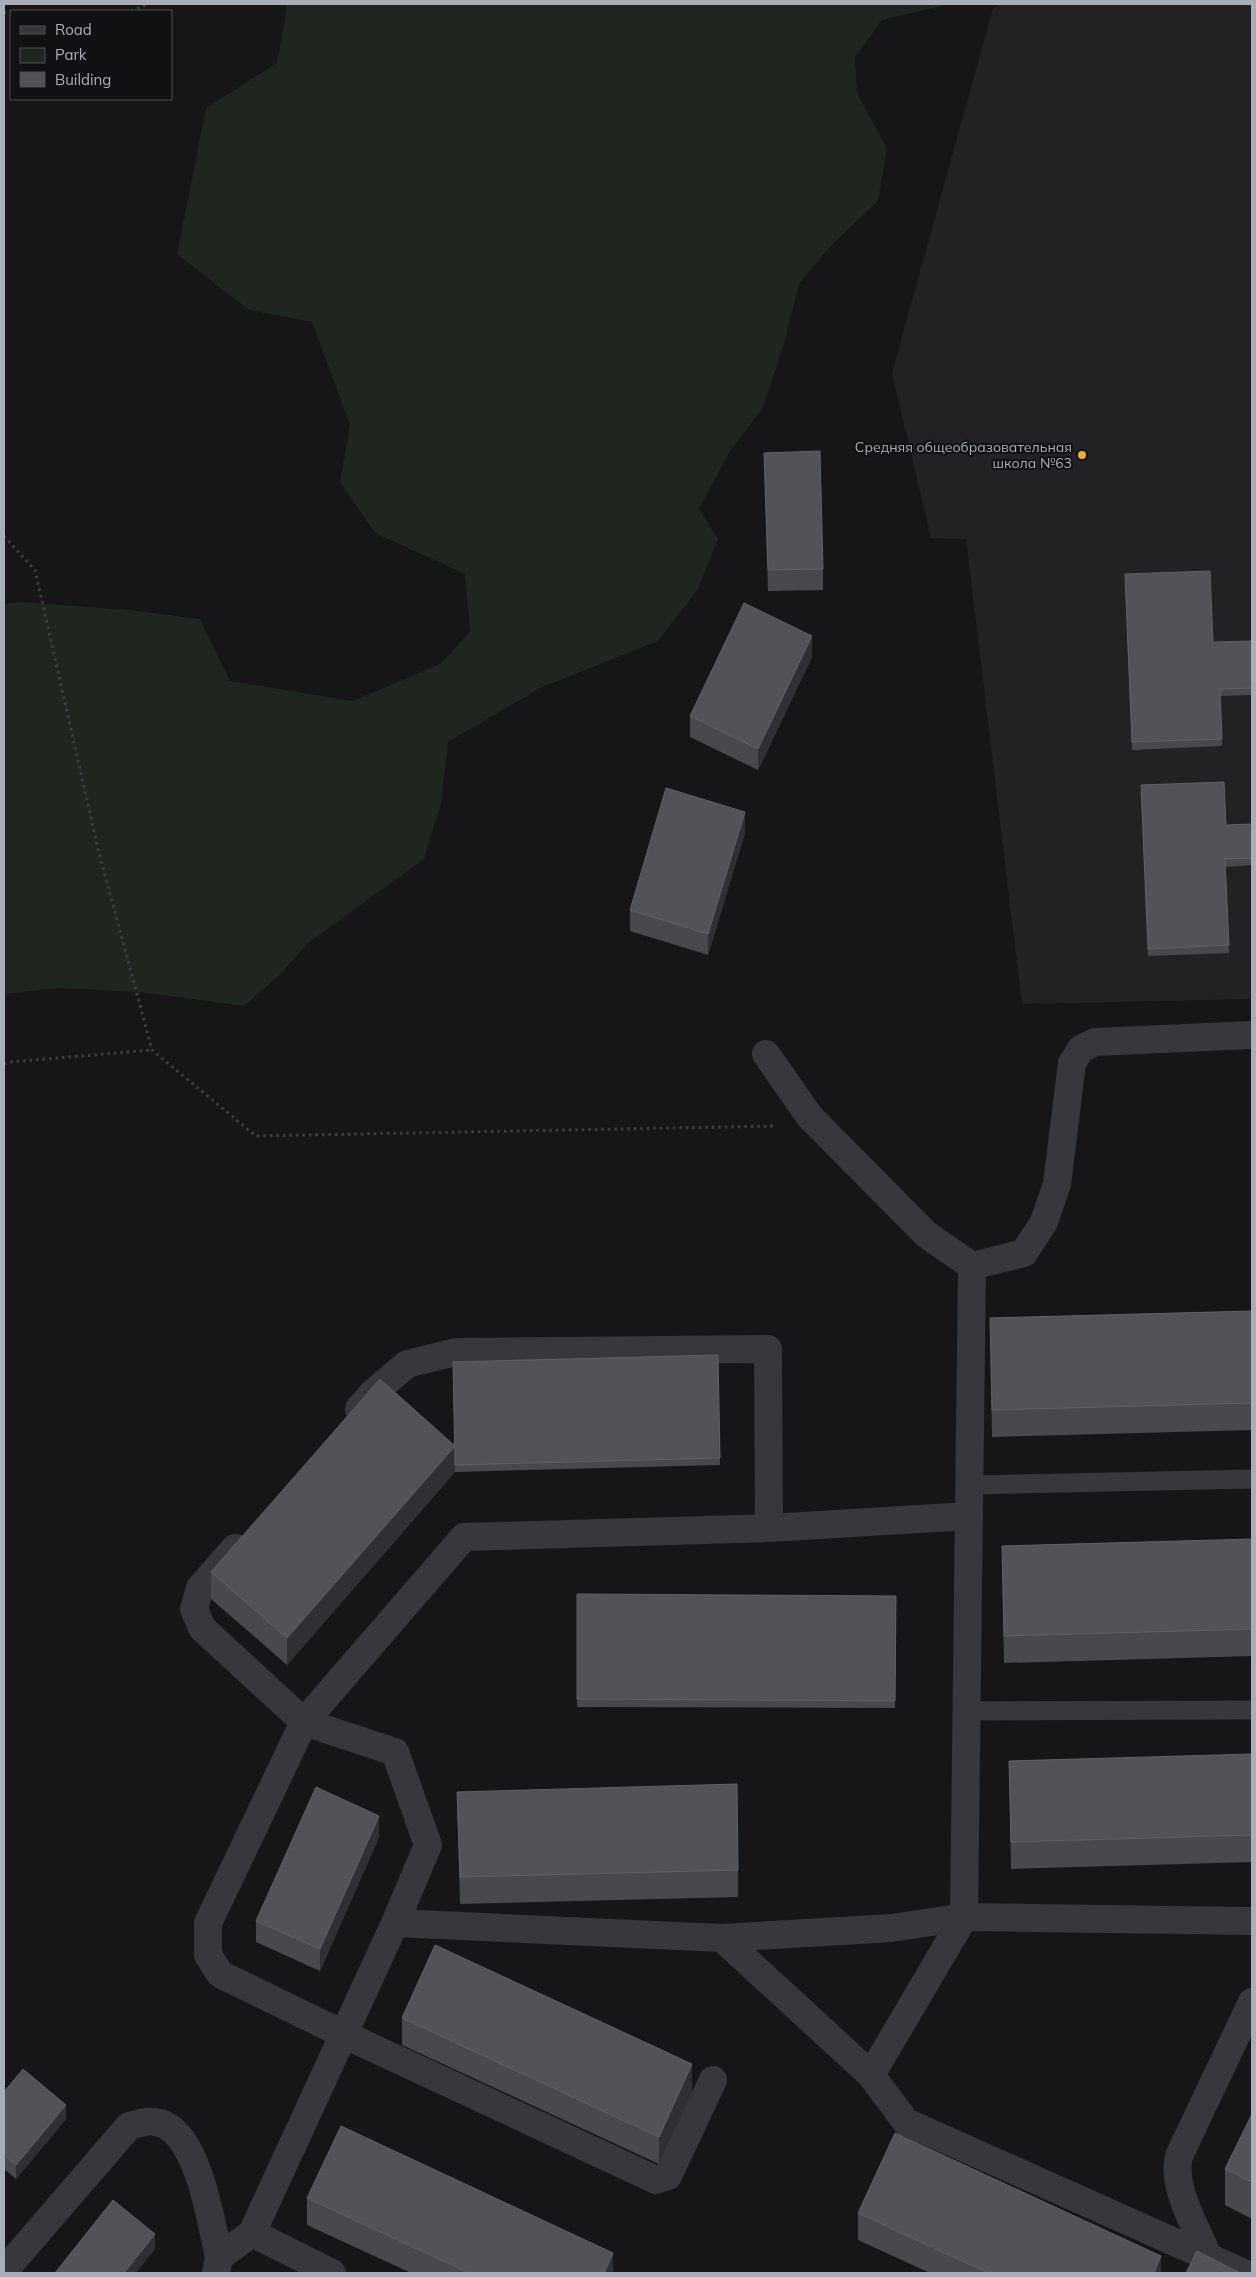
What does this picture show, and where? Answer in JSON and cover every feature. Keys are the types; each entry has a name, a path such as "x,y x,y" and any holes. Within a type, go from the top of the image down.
{"street":[{"path":"766,1054 810,1117 927,1234 972,1266 1024,1253 1044,1222 1057,1184 1072,1063 1082,1049 1095,1042 1252,1034"},
{"path":"871,2075 964,1917 972,1266"},
{"path":"345,1424 372,1394 407,1364 456,1352 768,1349 769,1528"},
{"path":"713,2080 668,2176 656,2180 343,2034 220,1974 208,1955 208,1923 304,1722 464,1537 769,1528 969,1516"},
{"path":"218,2265 252,2233 395,1923 428,1845 395,1752 304,1722 202,1628 194,1608 200,1588 253,1528"},
{"path":"395,1923 722,1938 892,1928 964,1917 1252,1921"},
{"path":"722,1938 871,2075 906,2122 1244,2273"},
{"path":"1208,2256 1178,2182 1176,2168 1179,2156 1252,2002"},
{"path":"4,2272 129,2126 146,2122 164,2124 182,2139 198,2171 218,2265"},
{"path":"252,2233 332,2273"}],"lane":[{"path":"969,1485 1252,1479"},
{"path":"967,1711 1252,1710"}],"path":[{"path":"133,10 148,4"},
{"path":"4,536 35,570 98,849 152,1050 256,1136 818,1125"},
{"path":"4,1064 152,1050"}],"shaded area":[{"name":"Средняя общеобразовательная школа №63","path":"1003,4 1252,4 1252,999 1022,1004 966,539 931,538 892,373 993,8"}],"green space":[{"path":"285,4 949,4 882,20 855,57 857,93 887,148 878,201 830,247 800,282 783,346 763,408 730,451 699,509 718,539 698,589 658,641 542,687 448,742 441,803 424,859 307,944 281,974 244,1006 140,992 59,988 4,994 4,604 20,602 129,610 200,619 230,681 353,701 440,664 470,632 465,574 375,533 340,482 350,425 312,322 249,310 177,254 206,108 277,63 287,8"}],"building":[{"path":"820,451 823,569 768,570 764,453"},
{"path":"1210,571 1213,642 1252,641 1252,688 1220,689 1222,739 1132,742 1125,574"},
{"path":"744,603 812,636 758,749 690,716"},
{"path":"1224,782 1226,825 1252,824 1252,858 1225,859 1229,945 1148,949 1141,785"},
{"path":"666,788 745,812 708,934 630,910"},
{"path":"1252,1311 1252,1403 992,1410 990,1318"},
{"path":"718,1355 720,1458 455,1465 453,1362"},
{"path":"380,1379 455,1446 287,1638 211,1572"},
{"path":"1252,1539 1252,1629 1004,1636 1002,1546"},
{"path":"577,1594 896,1596 895,1701 577,1699"},
{"path":"1252,1754 1252,1835 1011,1842 1009,1761"},
{"path":"737,1784 738,1870 460,1877 457,1792"},
{"path":"316,1787 379,1816 320,1949 256,1921"},
{"path":"435,1945 692,2064 659,2137 402,2018"},
{"path":"23,2069 66,2105 16,2165 4,2155 4,2092"},
{"path":"1252,2114 1252,2182 1225,2169"},
{"path":"341,2126 613,2253 604,2273 469,2273 307,2198"},
{"path":"895,2133 1161,2256 1154,2273 988,2273 858,2213"},
{"path":"113,2200 155,2234 124,2273 55,2273"},
{"path":"1197,2251 1240,2273 1186,2273"}],"place":[{"name":"Средняя общеобразовательная школа №63","path":"1082,455"}]}
